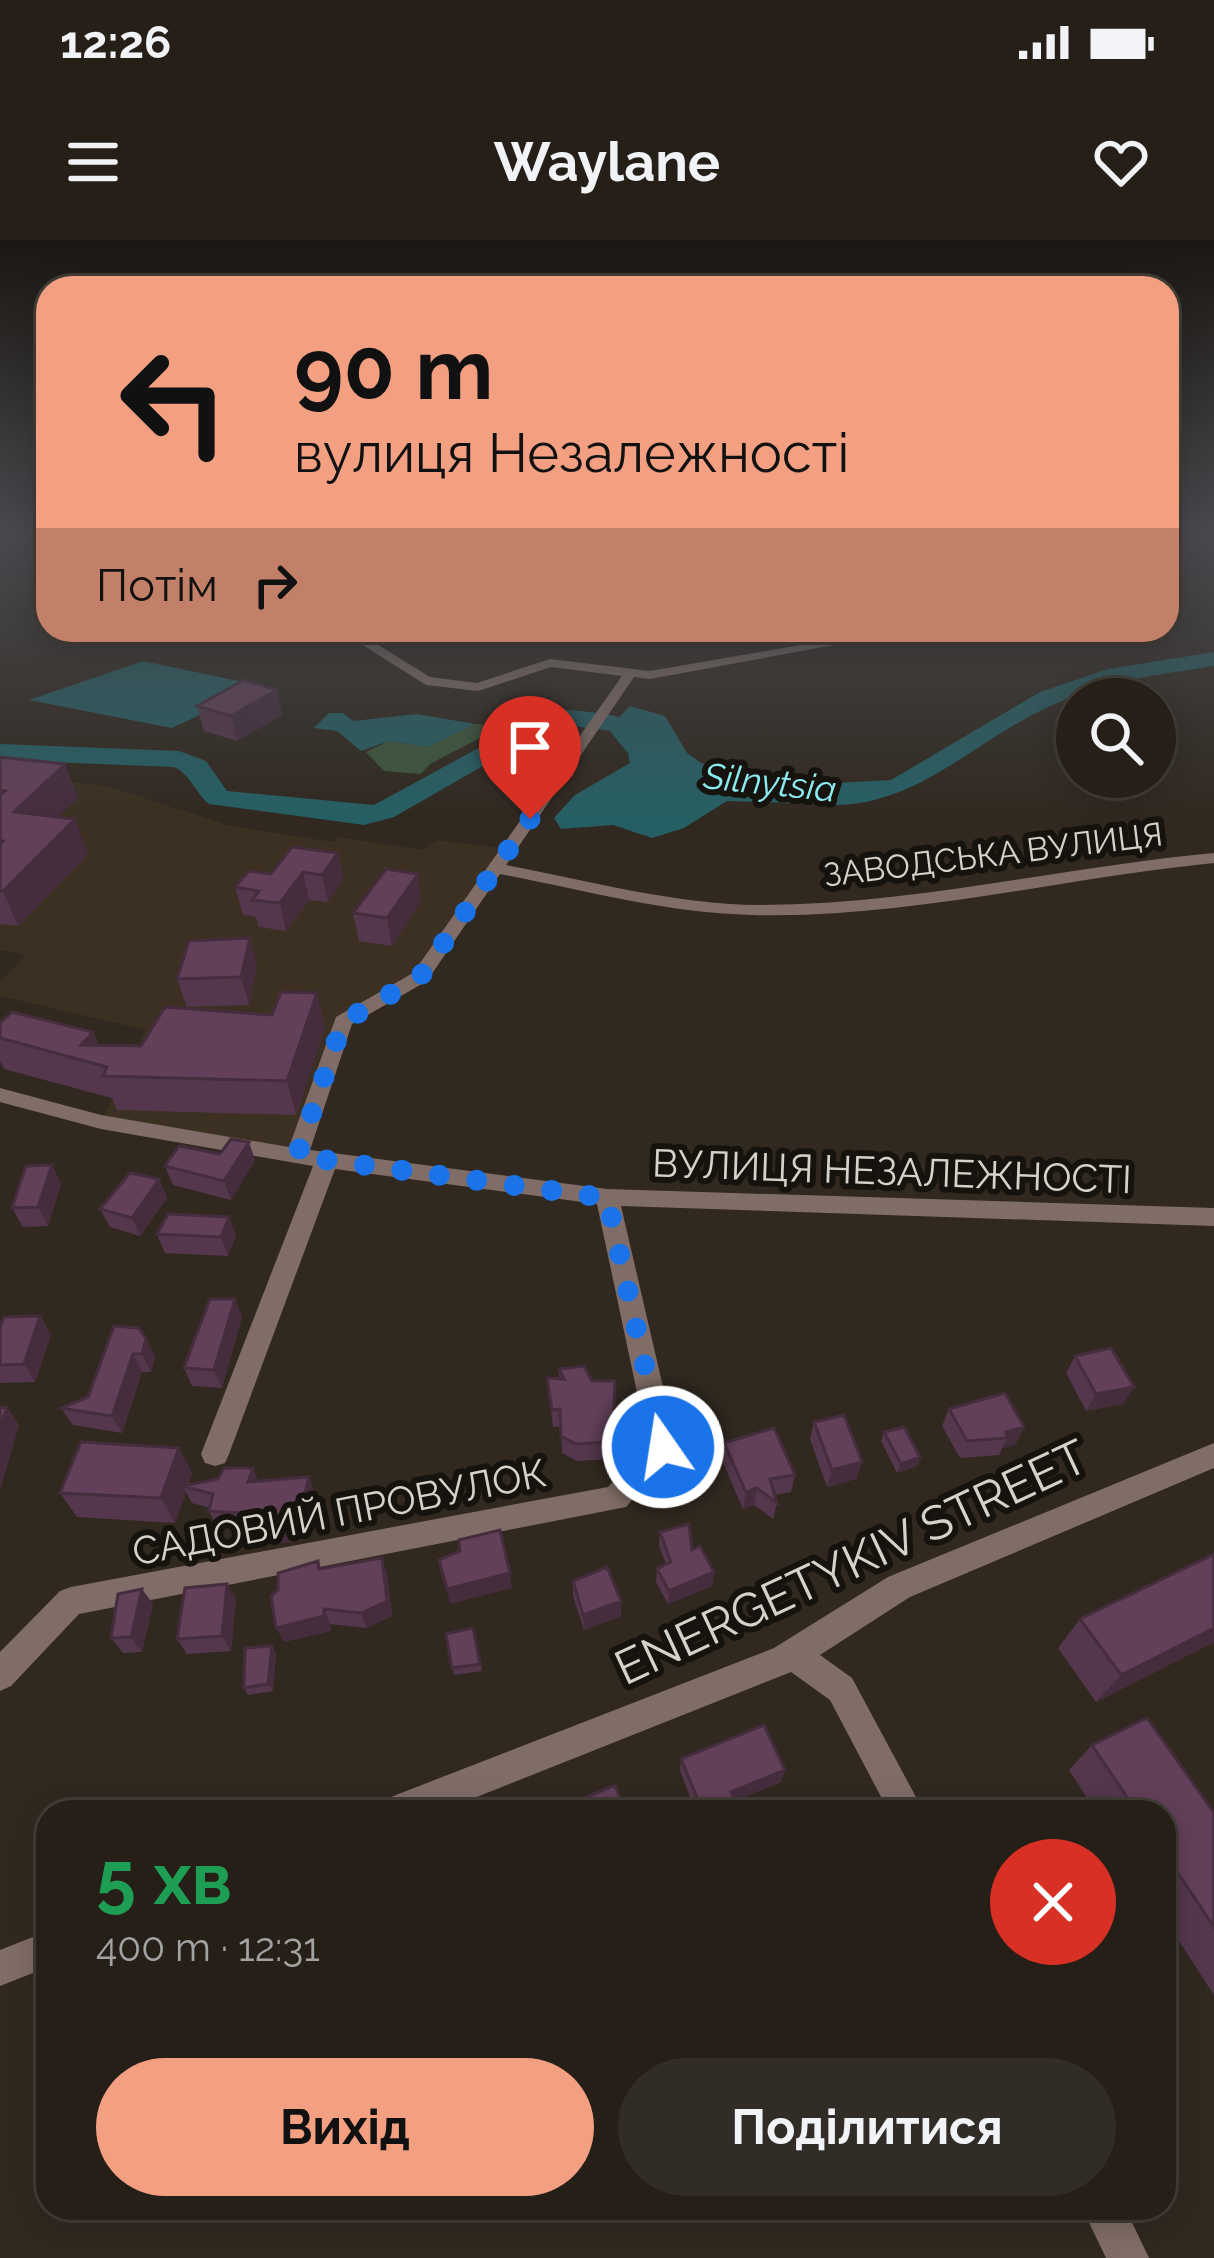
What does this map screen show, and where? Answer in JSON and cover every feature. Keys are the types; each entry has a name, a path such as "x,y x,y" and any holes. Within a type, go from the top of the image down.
{"street":[{"path":"364,642 426,681 448,686 490,686 568,662 629,675 835,642"},
{"path":"297,1156 343,1022 420,977 629,675"},
{"name":"ЗАВОДСЬКА ВУЛИЦЯ","path":"495,868 753,910 935,899 1090,870 1214,858"},
{"name":"ВУЛИЦЯ НЕЗАЛЕЖНОСТІ","path":"0,1095 101,1122 297,1156 607,1198 1214,1217"},
{"path":"215,1454 327,1159"},
{"name":"САДОВИЙ ПРОВУЛОК","path":"0,1675 70,1601 616,1498 663,1447 607,1198"},
{"name":"ENERGETYKIV STREET","path":"427,1800 792,1654 899,1587 1214,1455"},
{"path":"792,1654 841,1690 901,1800"},
{"path":"0,1968 36,1954"},
{"path":"1109,2220 1128,2258"}],"shaded area":[{"path":"0,772 110,787 227,825 333,842 339,837 423,850 437,840 508,849 420,977 343,1022 297,1156 101,1122 146,1030 0,996 0,982 26,955 0,950"}],"green space":[{"path":"475,724 505,725 430,764 421,774 384,771 366,752 389,741 428,747"}],"water":[{"path":"143,661 262,686 172,728 29,700"},
{"path":"630,706 665,716 687,753 701,763 799,788 846,789 855,795 829,804 727,801 684,828 652,838 613,825 561,829 554,818 575,795 630,763 628,753 608,729"},
{"path":"329,713 343,713 353,721 417,714 475,724 428,747 389,741 361,751 337,731 314,728"}],"building":[{"path":"244,680 277,690 231,716 197,706"},
{"path":"0,757 65,764 14,812 75,819 3,891 0,795 5,791 0,790"},
{"path":"292,847 338,853 322,875 303,872 280,903 252,900 259,891 235,887 249,871 271,874"},
{"path":"386,869 418,874 387,918 353,913"},
{"path":"250,938 241,977 177,979 189,941"},
{"path":"281,992 317,993 287,1081 103,1076 107,1067 0,1038 0,1023 12,1012 93,1032 81,1045 141,1046 165,1007 272,1015"},
{"path":"231,1139 249,1142 224,1181 165,1166 179,1146 220,1154"},
{"path":"52,1165 38,1207 12,1208 26,1166"},
{"path":"130,1173 159,1179 132,1218 100,1209"},
{"path":"168,1214 229,1217 221,1237 157,1234"},
{"path":"210,1299 235,1299 214,1370 184,1368"},
{"path":"40,1316 24,1364 0,1365 4,1317"},
{"path":"114,1326 139,1328 146,1339 142,1354 133,1354 112,1416 61,1408 88,1397"},
{"path":"1111,1348 1134,1387 1096,1394 1075,1356"},
{"path":"584,1366 592,1381 615,1381 614,1410 630,1417 634,1434 625,1441 576,1444 561,1436 560,1409 552,1410 547,1378 564,1379 559,1369"},
{"path":"1005,1393 1024,1427 1006,1432 1007,1438 967,1441 949,1409"},
{"path":"844,1415 862,1462 832,1470 814,1422"},
{"path":"904,1427 920,1457 901,1464 884,1432"},
{"path":"774,1428 795,1475 770,1479 777,1503 757,1488 746,1492 724,1443"},
{"path":"81,1442 179,1448 161,1498 60,1493"},
{"path":"224,1468 253,1468 248,1482 309,1477 297,1523 263,1529 266,1515 209,1511 213,1494 183,1486 218,1479"},
{"path":"689,1524 692,1550 700,1546 714,1572 669,1591 657,1569 671,1562 660,1532"},
{"path":"500,1530 510,1573 447,1589 439,1560 460,1551 459,1540"},
{"path":"1214,1554 1214,1628 1121,1675 1080,1619"},
{"path":"382,1558 387,1601 361,1613 324,1609 324,1616 276,1628 271,1596 278,1590 278,1573 318,1561 319,1569"},
{"path":"607,1567 621,1601 583,1615 573,1581"},
{"path":"227,1584 222,1636 177,1639 185,1588"},
{"path":"142,1589 131,1637 111,1638 118,1594"},
{"path":"473,1628 480,1664 452,1668 446,1634"},
{"path":"272,1646 268,1684 244,1688 245,1648"},
{"path":"1147,1718 1214,1813 1214,1927 1176,1870 1176,1800 1129,1800 1092,1745"},
{"path":"764,1725 785,1770 731,1792 734,1800 698,1800 681,1759"},
{"path":"615,1785 621,1800 579,1800"}],"waterway":[{"name":"Silnytsia","path":"796,793 817,796 898,787 1049,697 1108,676 1214,659"},
{"name":"Silnytsia","path":"0,752 179,759 197,767 206,788 219,798 364,816 384,811 552,716 627,725 645,736 654,751"}],"route":[{"path":"530,819 420,977 343,1022 297,1156 607,1198 663,1447"}]}
